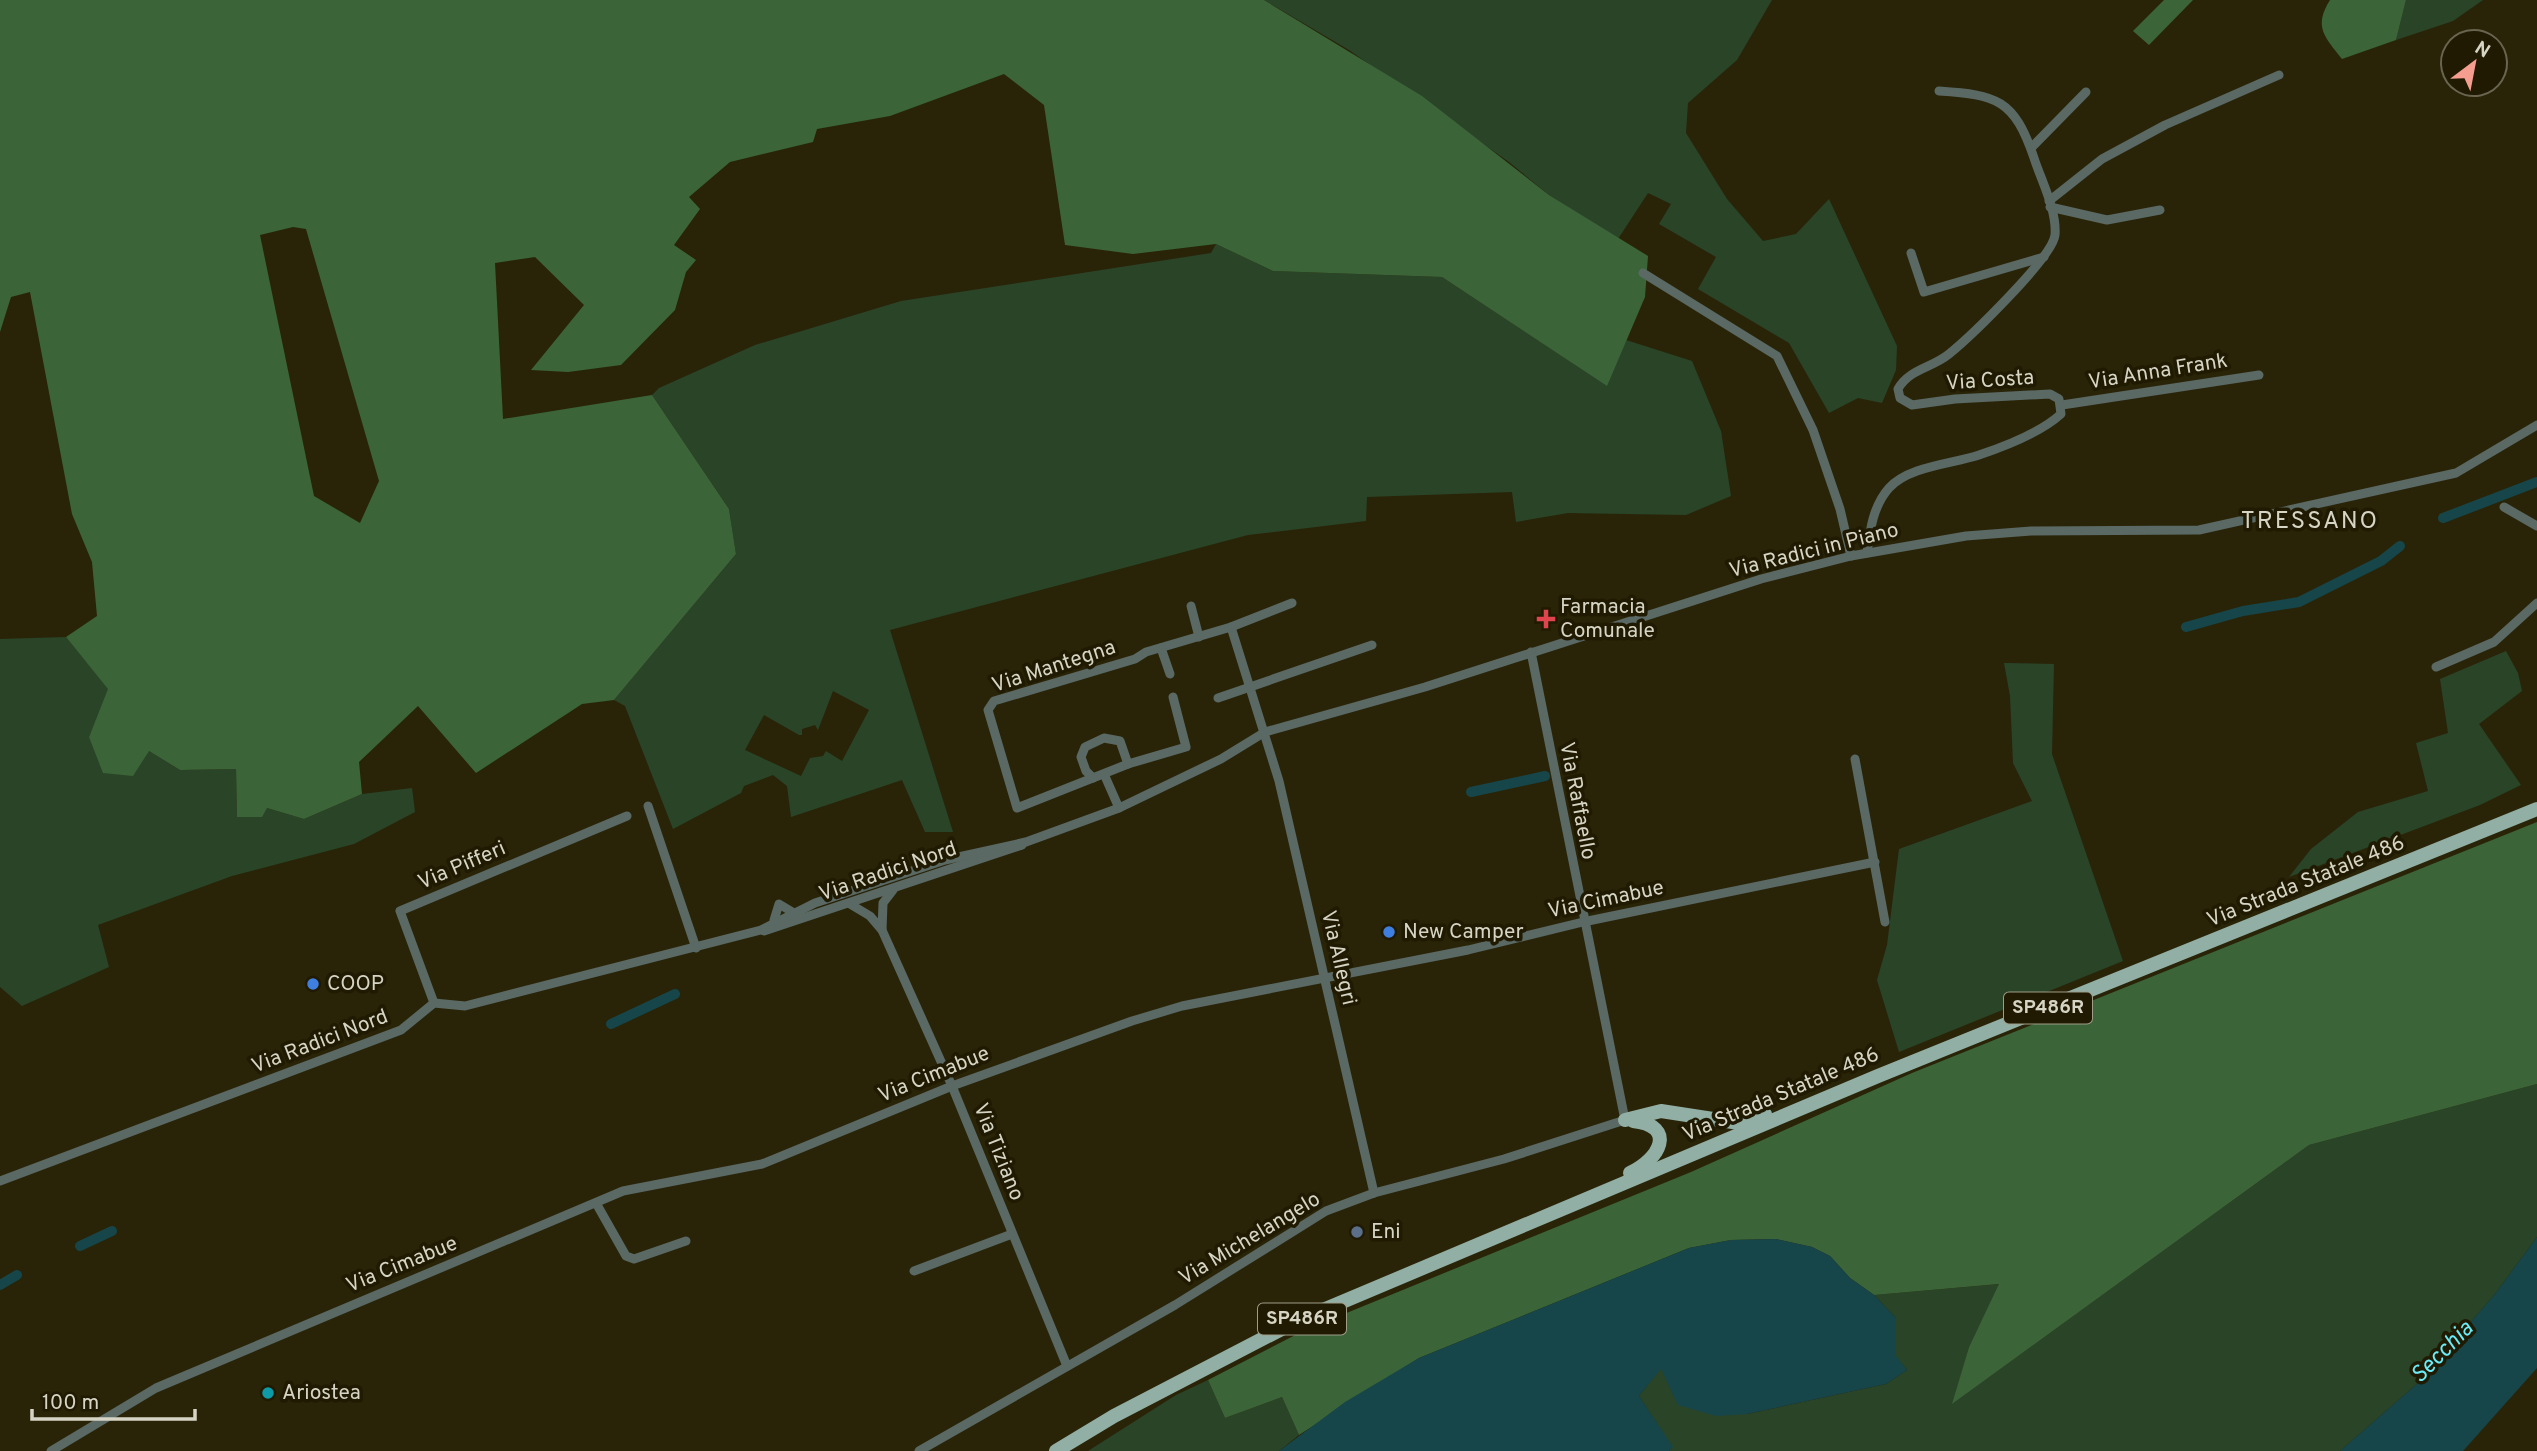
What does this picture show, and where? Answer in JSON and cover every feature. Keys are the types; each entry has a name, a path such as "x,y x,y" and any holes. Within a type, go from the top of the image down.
{"main road":[{"name":"Via Strada Statale 486","path":"1056,1451 1114,1416 1297,1321 1824,1099 2537,809"},
{"path":"1625,1120 1661,1111 1739,1123 1797,1101 1824,1099"},
{"path":"1560,1210 1605,1184 1639,1169 1658,1152 1661,1140 1657,1130 1649,1124 1625,1120"}],"street":[{"path":"2049,204 2102,159 2165,125 2279,75"},
{"path":"1911,253 1924,292 2045,257 2055,235 2049,204 2031,148 2012,111 1997,100 1978,94 1940,91"},
{"path":"2031,148 2086,92"},
{"path":"2049,204 2107,220 2160,210"},
{"name":"Via Costa","path":"1867,553 1879,502 1891,486 1911,474 1981,454 2050,424 2061,414 2062,405 2059,398 2050,394 1955,399 1912,405 1900,398 1898,389 1904,377 1948,355 2045,257"},
{"path":"1643,273 1777,356 1813,430 1840,509 1850,556"},
{"name":"Via Anna Frank","path":"2062,405 2259,375"},
{"name":"Via Radici in Piano","path":"866,887 945,860 1026,842 1119,807 1221,759 1265,732 1425,687 1761,579 1850,556 1966,536 2031,531 2199,530 2456,472 2537,425"},
{"path":"2504,507 2537,526"},
{"path":"2436,667 2494,642 2537,603"},
{"path":"1170,674 1161,648 1231,627 1292,604"},
{"path":"1191,606 1199,637"},
{"name":"Via Allegri","path":"1231,627 1279,781 1374,1193"},
{"path":"1218,698 1373,645"},
{"name":"Via Mantegna","path":"1093,778 1017,808 989,706 993,701 1135,659 1146,652 1161,648"},
{"name":"Via Raffaello","path":"1531,652 1583,922 1625,1120"},
{"path":"1128,764 1120,741 1104,738 1085,747 1081,757 1086,771 1093,778 1128,764 1186,747 1173,697"},
{"path":"1855,759 1885,922"},
{"path":"1104,774 1119,807"},
{"path":"648,806 695,948"},
{"name":"Via Pifferi","path":"434,1003 400,911 628,816"},
{"name":"Via Radici Nord","path":"761,930 767,932 1026,842"},
{"name":"Via Cimabue","path":"51,1451 156,1388 623,1191 762,1164 952,1086 1182,1006 1324,976 1468,950 1583,922 1875,862"},
{"name":"Via Radici Nord","path":"0,1181 401,1030 434,1003 465,1006 695,948 761,930 792,913 866,887"},
{"path":"882,930 883,903 893,889"},
{"path":"774,922 779,904 792,913 810,917"},
{"path":"850,904 870,916 882,930"},
{"name":"Via Tiziano","path":"882,930 952,1086 1067,1366"},
{"name":"Via Michelangelo","path":"919,1451 1175,1305 1326,1211 1374,1193 1504,1159 1625,1120"},
{"path":"596,1203 626,1256 634,1259 686,1241"},
{"name":"Via Tiziano","path":"914,1271 1012,1234"}],"green space":[{"path":"0,0 1264,0 1422,96 1549,195 1648,256 1645,297 1607,386 1442,277 1273,271 1216,244 1133,254 1065,245 1044,105 1004,74 890,116 817,129 813,142 730,162 689,197 700,209 674,245 696,260 686,272 675,310 621,365 568,372 531,370 584,305 535,257 495,263 503,419 652,395 729,509 736,554 614,700 582,704 476,773 418,706 359,762 362,794 304,819 267,808 262,817 237,817 236,769 180,770 149,751 133,776 103,773 89,737 108,689 66,637 97,616 92,562 72,514 30,292 11,297 0,332","holes":["293,227 306,229 379,481 360,523 314,496 260,235"]},
{"path":"1264,0 1772,0 1737,60 1688,103 1686,133 1727,199 1763,241 1796,234 1829,199 1897,346 1896,370 1882,403 1858,398 1829,413 1789,343 1698,289 1716,257 1659,224 1671,204 1648,193 1618,239 1549,195 1509,162 1349,50"},
{"path":"2164,0 2193,0 2149,45 2133,31"},
{"path":"2330,0 2406,0 2396,40 2342,59 2323,31 2322,18"},
{"path":"2406,0 2483,0 2453,21 2396,40"},
{"path":"1216,244 1273,271 1442,277 1606,385 1626,340 1692,361 1721,431 1731,496 1686,515 1568,513 1516,522 1512,492 1367,497 1366,521 1248,535 890,630 953,832 925,832 902,780 791,817 787,786 773,775 744,786 741,793 673,829 625,706 614,700 736,554 729,509 652,395 659,388 755,345 901,301 1211,253","holes":["833,691 869,710 842,761 826,751 823,756 810,758 801,776 745,750 764,715 799,735 802,735 802,729 815,725 818,730"]},
{"path":"66,637 109,689 89,737 149,751 180,770 236,769 237,817 267,808 304,819 362,794 412,788 415,812 354,844 232,876 98,925 109,967 22,1006 0,987 0,639"},
{"path":"2506,651 2518,673 2522,691 2479,724 2521,785 2480,805 2289,877 2311,849 2358,812 2428,791 2416,743 2448,733 2440,679"},
{"path":"2004,663 2054,664 2052,754 2123,961 1899,1052 1877,980 1887,945 1899,849 2032,801 2013,763 2010,696"},
{"path":"2537,822 2537,1084 2309,1145 1952,1404 1969,1347 1999,1284 1874,1295 1850,1278 1830,1256 1812,1247 1776,1239 1731,1240 1689,1248 1419,1358 1299,1435 1282,1397 1225,1418 1208,1380 1305,1330 1691,1172 1912,1073"},
{"path":"2537,1084 2537,1237 2495,1294 2418,1383 2340,1451 1669,1451 1672,1447 1639,1396 1661,1368 1747,1414 1886,1384 1907,1370 1896,1357 1896,1318 1874,1295 2000,1284 1969,1347 1953,1403 2309,1145"},
{"path":"1208,1380 1225,1418 1282,1397 1299,1435 1279,1451 1088,1451 1176,1395"}],"water":[{"path":"2537,1237 2537,1368 2463,1451 2340,1451 2418,1383 2495,1294"},
{"path":"1776,1239 1812,1247 1830,1256 1850,1278 1874,1295 1896,1318 1896,1356 1907,1370 1886,1384 1747,1414 1716,1416 1678,1405 1661,1369 1639,1396 1673,1447 1669,1451 1279,1451 1345,1402 1419,1358 1689,1248 1731,1240"}],"waterway":[{"path":"2443,518 2537,482"},
{"path":"2186,627 2243,611 2299,602 2381,561 2400,546"},
{"path":"1471,792 1545,776"},
{"path":"611,1024 675,994"},
{"path":"80,1246 112,1231"},
{"path":"0,1285 17,1275"}],"place":[{"name":"Farmacia Comunale","path":"1546,619"},
{"name":"New Camper","path":"1389,932"},
{"name":"COOP","path":"313,984"},
{"name":"Eni","path":"1357,1232"},
{"name":"Ariostea","path":"268,1393"}],"district":[{"name":"TRESSANO","path":"2310,522"}],"water label":[{"name":"Secchia","path":"2443,1353"}]}
